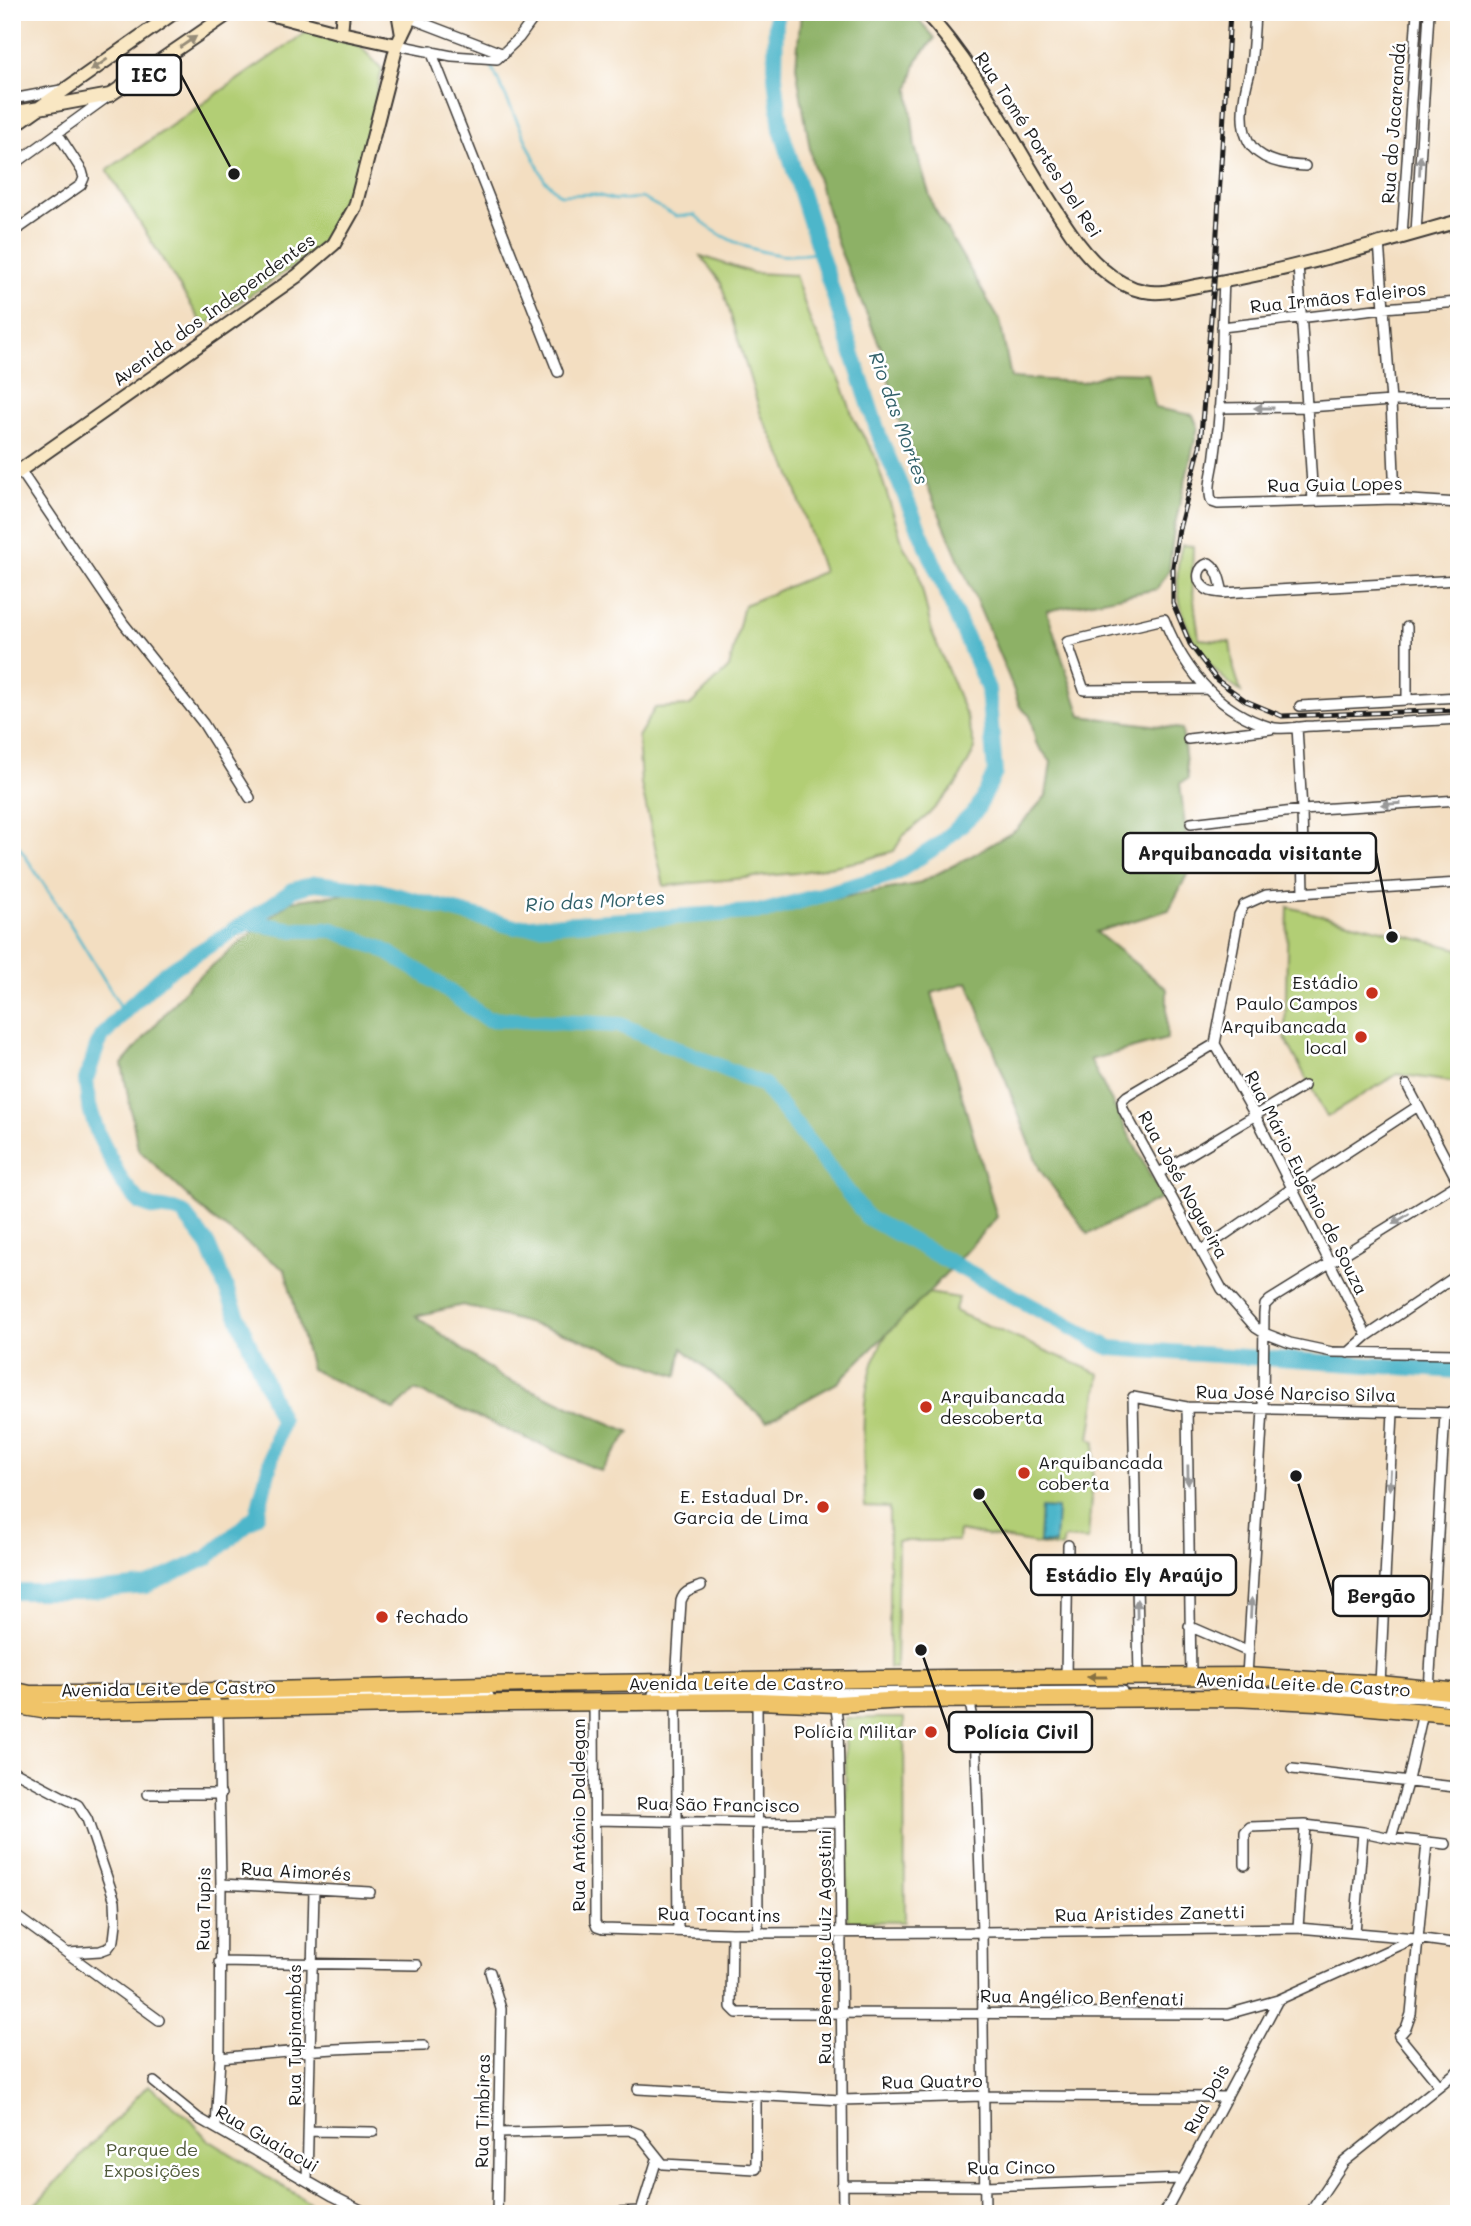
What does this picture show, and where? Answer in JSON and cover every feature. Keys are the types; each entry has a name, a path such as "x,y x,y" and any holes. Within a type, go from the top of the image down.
{"highway":[{"name":"Avenida Leite de Castro","path":"758,1692 834,1692 905,1700 1066,1678 1247,1676 1380,1684 1427,1699 1459,1714"},
{"path":"1235,1694 1247,1676"},
{"name":"Avenida Leite de Castro","path":"12,1690 30,1694 216,1699 594,1703 676,1693"},
{"name":"Avenida Leite de Castro","path":"12,1704 42,1710 87,1711 216,1699 965,1690 1235,1694 1316,1702 1427,1699 1459,1692"}],"main road":[{"path":"12,127 175,12"},
{"path":"12,113 110,94 231,12"},
{"path":"262,12 341,33 399,40 407,14"},
{"path":"341,33 343,12"},
{"name":"Rua Tomé Portes Del Rei","path":"925,12 939,27 971,73 1072,235 1099,266 1123,284 1144,292 1224,281 1459,221"},
{"name":"Avenida dos Independentes","path":"16,473 297,276 334,244 355,206 399,40"}],"street":[{"path":"399,40 431,51 484,60 497,59 538,12"},
{"path":"1255,12 1244,103 1247,142 1266,159 1282,165 1305,166"},
{"name":"Rua do Jacarandá","path":"1402,236 1417,12"},
{"name":"Rua do Jacarandá","path":"1416,233 1429,12"},
{"path":"407,14 504,54"},
{"path":"431,51 558,372"},
{"path":"1413,83 1424,84"},
{"path":"12,99 66,89"},
{"path":"12,166 110,94"},
{"path":"12,233 81,185 84,178 82,171 58,134"},
{"path":"1409,136 1422,137"},
{"path":"1379,242 1395,499"},
{"path":"1298,264 1313,501"},
{"path":"1224,281 1219,408 1459,401"},
{"name":"Rua Irmãos Faleiros","path":"1222,327 1459,302"},
{"name":"Rua Guia Lopes","path":"1219,408 1209,495 1212,502 1395,499 1459,503"},
{"path":"16,473 124,624 203,723 250,798"},
{"path":"1223,593 1459,580"},
{"path":"1206,689 1084,690 1068,642 1164,619 1188,668 1206,689 1222,703 1272,729"},
{"path":"1407,627 1407,700"},
{"path":"1300,706 1459,697"},
{"path":"1188,739 1297,727 1459,719"},
{"path":"1297,727 1304,892"},
{"path":"1191,822 1302,810 1459,800"},
{"path":"1215,1044 1238,915 1244,905 1266,895 1459,883"},
{"name":"Rua Mário Eugênio de Souza","path":"1215,1044 1255,1115 1367,1336"},
{"name":"Rua José Nogueira","path":"1215,1044 1126,1096 1122,1101 1123,1109 1227,1297 1264,1333"},
{"path":"1247,1676 1264,1397 1265,1305 1459,1183 1407,1085"},
{"path":"1159,1173 1304,1086"},
{"path":"1201,1251 1418,1106"},
{"path":"1348,1353 1367,1336 1459,1274"},
{"path":"1264,1333 1304,1347 1348,1353 1459,1354"},
{"name":"Rua José Narciso Silva","path":"1139,1677 1133,1397 1187,1407 1459,1413"},
{"path":"1187,1407 1191,1676"},
{"path":"1380,1684 1393,1412"},
{"path":"1391,1838 1427,1699 1445,1413"},
{"path":"1066,1678 1068,1545"},
{"path":"678,1930 676,1693 681,1601 682,1595 687,1591 701,1586"},
{"path":"1189,1626 1249,1652"},
{"path":"965,1690 975,1729 982,1932 985,2214"},
{"path":"758,1692 758,1932"},
{"name":"Rua Benedito Luiz Agostini","path":"834,1692 838,1724 840,1822 843,2214"},
{"path":"12,1698 26,1703 216,1699"},
{"name":"Rua Tupis","path":"216,1699 221,1794 220,2057 216,2127"},
{"path":"1427,1699 1459,1702"},
{"name":"Rua Antônio Daldegan","path":"594,1703 597,1927"},
{"path":"1292,1769 1455,1787"},
{"path":"12,1770 78,1805 87,1819 115,1901 114,1940 108,1948 68,1953"},
{"path":"148,1794 221,1794"},
{"name":"Rua São Francisco","path":"594,1820 840,1822"},
{"path":"1297,1928 1305,1825"},
{"path":"1245,1865 1246,1828 1305,1825 1446,1844"},
{"path":"1355,1932 1363,1832"},
{"path":"1427,1842 1411,2014 1406,2028 1399,2036 1439,2085"},
{"name":"Rua Aimorés","path":"221,1884 370,1892"},
{"name":"Rua Tupinambás","path":"307,2181 314,1889"},
{"path":"12,1913 159,2020"},
{"name":"Rua Tocantins","path":"597,1927 603,1930 732,1933 841,1932"},
{"name":"Rua Aristides Zanetti","path":"841,1932 1297,1928 1459,1944"},
{"name":"Rua Angélico Benfenati","path":"732,1933 731,2007 737,2013 1228,2014 1278,2000 1416,1938"},
{"path":"219,1962 417,1965"},
{"name":"Rua Timbiras","path":"491,1972 501,2009 497,2214"},
{"name":"Rua Dois","path":"1164,2214 1278,2000"},
{"path":"220,2057 310,2049 424,2046"},
{"path":"1309,2214 1344,2162 1459,2070"},
{"name":"Rua Guaiacui","path":"154,2082 198,2118 369,2214"},
{"name":"Rua Quatro","path":"639,2089 841,2100 983,2096 1227,2097"},
{"path":"499,2133 629,2130 639,2134 663,2164 756,2169 756,2095"},
{"path":"310,2131 373,2132"},
{"path":"567,2214 641,2212 657,2159"},
{"name":"Rua Cinco","path":"842,2185 985,2186 1181,2179"}],"green space":[{"path":"801,12 912,12 935,38 917,60 909,89 915,147 933,206 1000,321 1011,378 1082,382 1114,372 1148,373 1155,408 1193,415 1198,427 1174,529 1169,571 1157,589 1047,611 1081,716 1182,729 1188,779 1180,783 1190,869 1169,910 1096,932 1167,989 1167,1039 1090,1060 1162,1198 1088,1234 1040,1170 968,982 932,993 997,1217 928,1293 837,1383 767,1421 682,1348 677,1376 573,1336 463,1305 416,1316 501,1377 630,1432 601,1471 415,1390 394,1410 311,1369 285,1270 211,1218 138,1149 122,1064 189,985 290,901 376,890 515,927 766,911 917,884 1016,830 1046,796 1051,762 1036,743 1030,716 1020,707 894,408 885,358 838,246 812,161 796,66"},
{"path":"308,31 358,44 382,69 358,179 351,199 331,235 291,268 204,326 107,170"},
{"path":"701,256 753,273 795,275 811,323 842,384 854,420 874,454 904,547 917,567 932,632 967,717 975,749 956,785 928,815 903,836 894,851 861,861 796,873 664,886 641,784 638,737 655,708 689,706 729,668 744,605 823,572 790,472 761,415 721,283"},
{"path":"1182,545 1193,546 1192,584 1199,639 1230,642 1241,692 1210,664 1188,628 1178,588"},
{"name":"Estádio Paulo Campos","path":"1288,907 1459,949 1459,1083 1397,1074 1327,1117 1285,1038"},
{"path":"928,1293 959,1298 954,1311 1100,1374 1090,1438 1095,1442 1088,1540 1064,1538 1062,1548 959,1531 958,1541 898,1541 896,1668 889,1668 889,1508 865,1507 863,1440 866,1393 878,1350 889,1331"},
{"path":"845,1718 904,1718 905,1922 847,1921"},
{"name":"Parque de Exposições","path":"148,2085 189,2118 207,2139 327,2214 26,2214"}],"water":[{"path":"1041,1508 1057,1509 1055,1544 1039,1543"}],"waterway":[{"name":"Rio das Mortes","path":"12,1592 81,1592 146,1586 207,1558 257,1515 281,1420 208,1245 183,1213 140,1203 122,1182 98,1134 89,1106 86,1080 102,1037 165,973 293,890 315,883 376,890 515,927 766,911 894,874 940,844 977,810 995,773 988,689 880,438 781,129 775,76 776,12"},
{"path":"491,65 544,179 560,195 592,194 616,200 642,198 676,216 695,215 723,236 757,250 786,255 820,253"},
{"path":"12,836 124,1012"},
{"path":"247,922 293,930 333,930 380,948 427,976 487,1019 620,1025 764,1085 868,1218 1110,1348 1459,1371"}],"railway":[{"path":"1230,12 1214,283 1200,446 1179,529 1173,567 1173,603 1190,644 1217,680 1246,701 1282,716 1459,710"}],"place":[{"name":"IEC","path":"234,174"},
{"name":"Arquibancada visitante","path":"1392,937"},
{"name":"Estádio Paulo Campos","path":"1372,993"},
{"name":"Arquibancada local","path":"1361,1037"},
{"name":"Arquibancada descoberta","path":"926,1407"},
{"name":"Arquibancada coberta","path":"1024,1473"},
{"name":"Bergão","path":"1296,1476"},
{"name":"Estádio Ely Araújo","path":"979,1494"},
{"name":"E. Estadual Dr. Garcia de Lima","path":"823,1507"},
{"name":"fechado","path":"382,1617"},
{"name":"Polícia Civil","path":"921,1650"},
{"name":"Polícia Militar","path":"931,1732"}]}
